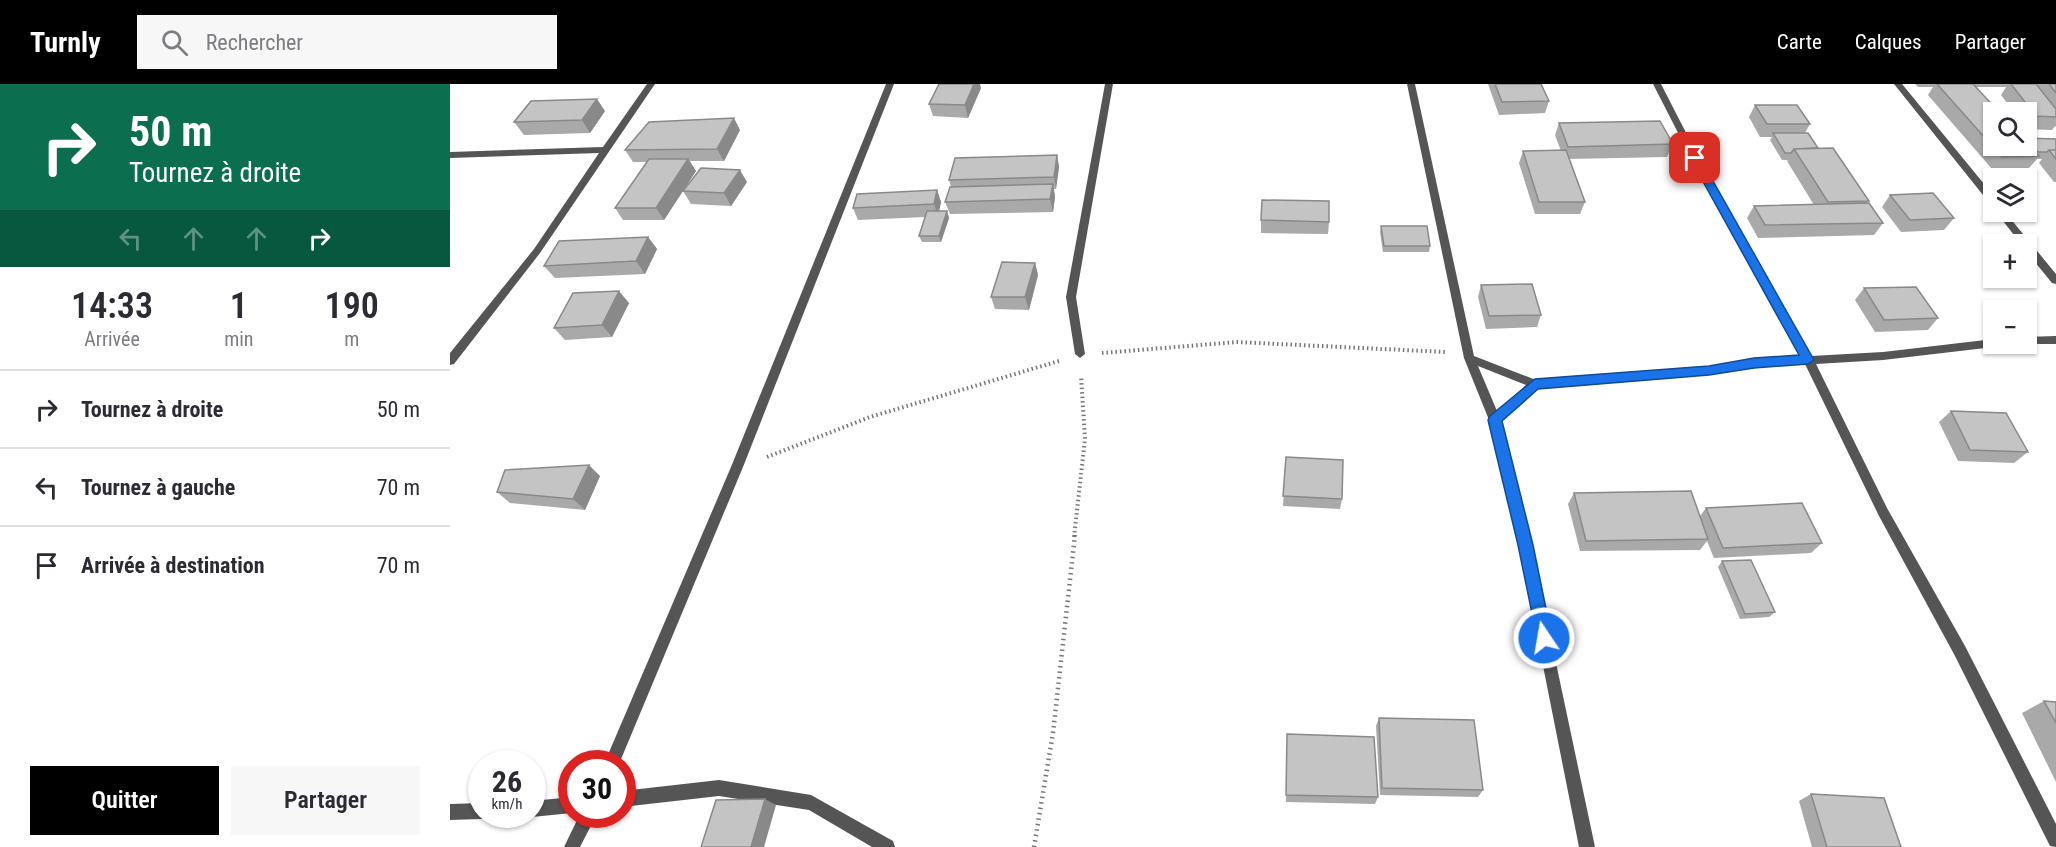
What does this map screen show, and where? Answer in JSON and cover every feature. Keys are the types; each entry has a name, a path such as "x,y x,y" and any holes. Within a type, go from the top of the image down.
{"street":[{"path":"450,361 537,251 651,84"},
{"path":"617,750 737,467 890,84"},
{"path":"1080,354 1071,297 1109,84"},
{"path":"1411,84 1468,358 1495,420 1525,545 1587,847"},
{"path":"1657,84 1695,158 1808,360 1883,512 1960,651 2056,840"},
{"path":"1898,84 1983,189"},
{"path":"450,155 606,150"},
{"path":"2008,222 2056,281"},
{"path":"2037,341 2056,340"},
{"path":"1468,358 1535,384 1709,371 1754,363 1883,356 1983,344"},
{"path":"1495,420 1535,384"},
{"path":"636,797 719,788 811,803 886,847"},
{"path":"450,812 468,811"},
{"path":"572,847 582,828"}],"path":[{"path":"737,467 870,417 1080,354 1237,342 1440,350 1468,358"},
{"path":"1034,847 1053,734 1085,439 1080,354"}],"building":[{"path":"939,84 974,84 965,105 929,104"},
{"path":"1495,84 1541,84 1549,101 1502,102"},
{"path":"1937,84 1973,84 1990,102 1983,102 1983,136"},
{"path":"2011,84 2036,84 2056,109 2056,117 2037,116 2037,102 2025,102"},
{"path":"2049,84 2056,84 2056,93"},
{"path":"597,99 582,120 514,122 531,101"},
{"path":"1755,105 1797,105 1810,124 1767,124"},
{"path":"734,118 717,149 625,150 649,122"},
{"path":"1660,121 1673,144 1568,147 1559,123"},
{"path":"1773,133 1808,133 1818,148 1794,149 1791,153 1785,153"},
{"path":"2037,138 2056,139 2056,150 2038,152"},
{"path":"1833,148 1869,201 1828,202 1794,149"},
{"path":"1566,150 1585,202 1539,202 1523,151"},
{"path":"2049,150 2056,150 2056,159"},
{"path":"1057,155 1054,177 949,180 955,158"},
{"path":"649,159 688,159 656,208 615,208"},
{"path":"701,168 740,170 724,193 683,191"},
{"path":"1053,184 1050,199 945,202 950,187"},
{"path":"937,190 934,204 853,208 857,194"},
{"path":"1933,193 1954,218 1910,220 1890,195"},
{"path":"1262,200 1329,201 1329,222 1261,220"},
{"path":"1869,203 1883,223 1765,225 1754,206"},
{"path":"927,211 947,211 939,236 919,236"},
{"path":"1381,226 1427,226 1430,246 1384,246"},
{"path":"648,237 636,261 544,266 559,241"},
{"path":"1002,262 1035,263 1025,297 991,297"},
{"path":"1532,284 1541,315 1489,316 1481,285"},
{"path":"1916,287 1938,318 1884,320 1864,288"},
{"path":"619,291 602,325 554,328 573,293"},
{"path":"1951,411 2006,413 2028,452 1970,450"},
{"path":"1286,457 1343,460 1342,499 1283,496"},
{"path":"589,465 573,499 497,492 505,470"},
{"path":"1691,491 1708,539 1586,541 1574,493"},
{"path":"1802,503 1822,543 1723,548 1706,508"},
{"path":"1751,560 1775,612 1745,614 1722,561"},
{"path":"2044,701 2056,702 2056,723"},
{"path":"1379,718 1474,720 1483,790 1382,788"},
{"path":"1287,734 1374,737 1378,797 1286,795"},
{"path":"1811,794 1884,798 1901,847 1827,847"},
{"path":"765,799 751,847 701,847 716,800"}],"route":[{"path":"1544,638 1525,545 1495,420 1535,384 1709,371 1754,363 1808,360 1695,158"}]}
